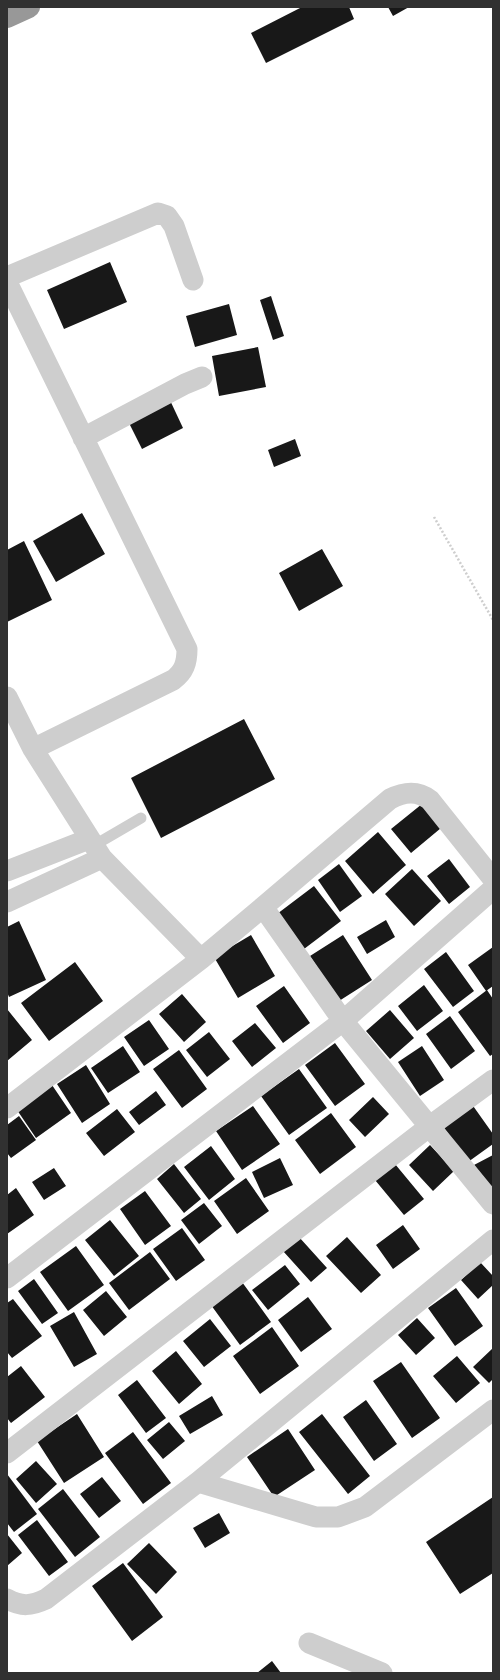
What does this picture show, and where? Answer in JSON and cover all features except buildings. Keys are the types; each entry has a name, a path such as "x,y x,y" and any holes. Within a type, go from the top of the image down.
{"street":[{"path":"7,277 158,213 167,216 174,226 193,280"},
{"path":"7,282 187,649 186,661 182,672 173,680 33,749"},
{"path":"84,438 185,384 202,377"},
{"path":"7,697 33,749 95,848 201,959"},
{"path":"7,1108 201,959 390,799 405,793 419,793 430,800 493,879"},
{"path":"7,871 95,848"},
{"path":"8,897 95,848"},
{"path":"7,1278 343,1021 493,889"},
{"path":"263,907 343,1021 493,1204"},
{"path":"7,1452 430,1126 493,1080"},
{"path":"7,1598 24,1606 34,1605 46,1599 198,1482 493,1240"},
{"path":"198,1482 316,1517 338,1517 365,1507 493,1410"},
{"path":"308,1643 382,1673"}],"lane":[{"path":"95,848 141,818"}],"path":[{"path":"434,517 493,620"}]}
